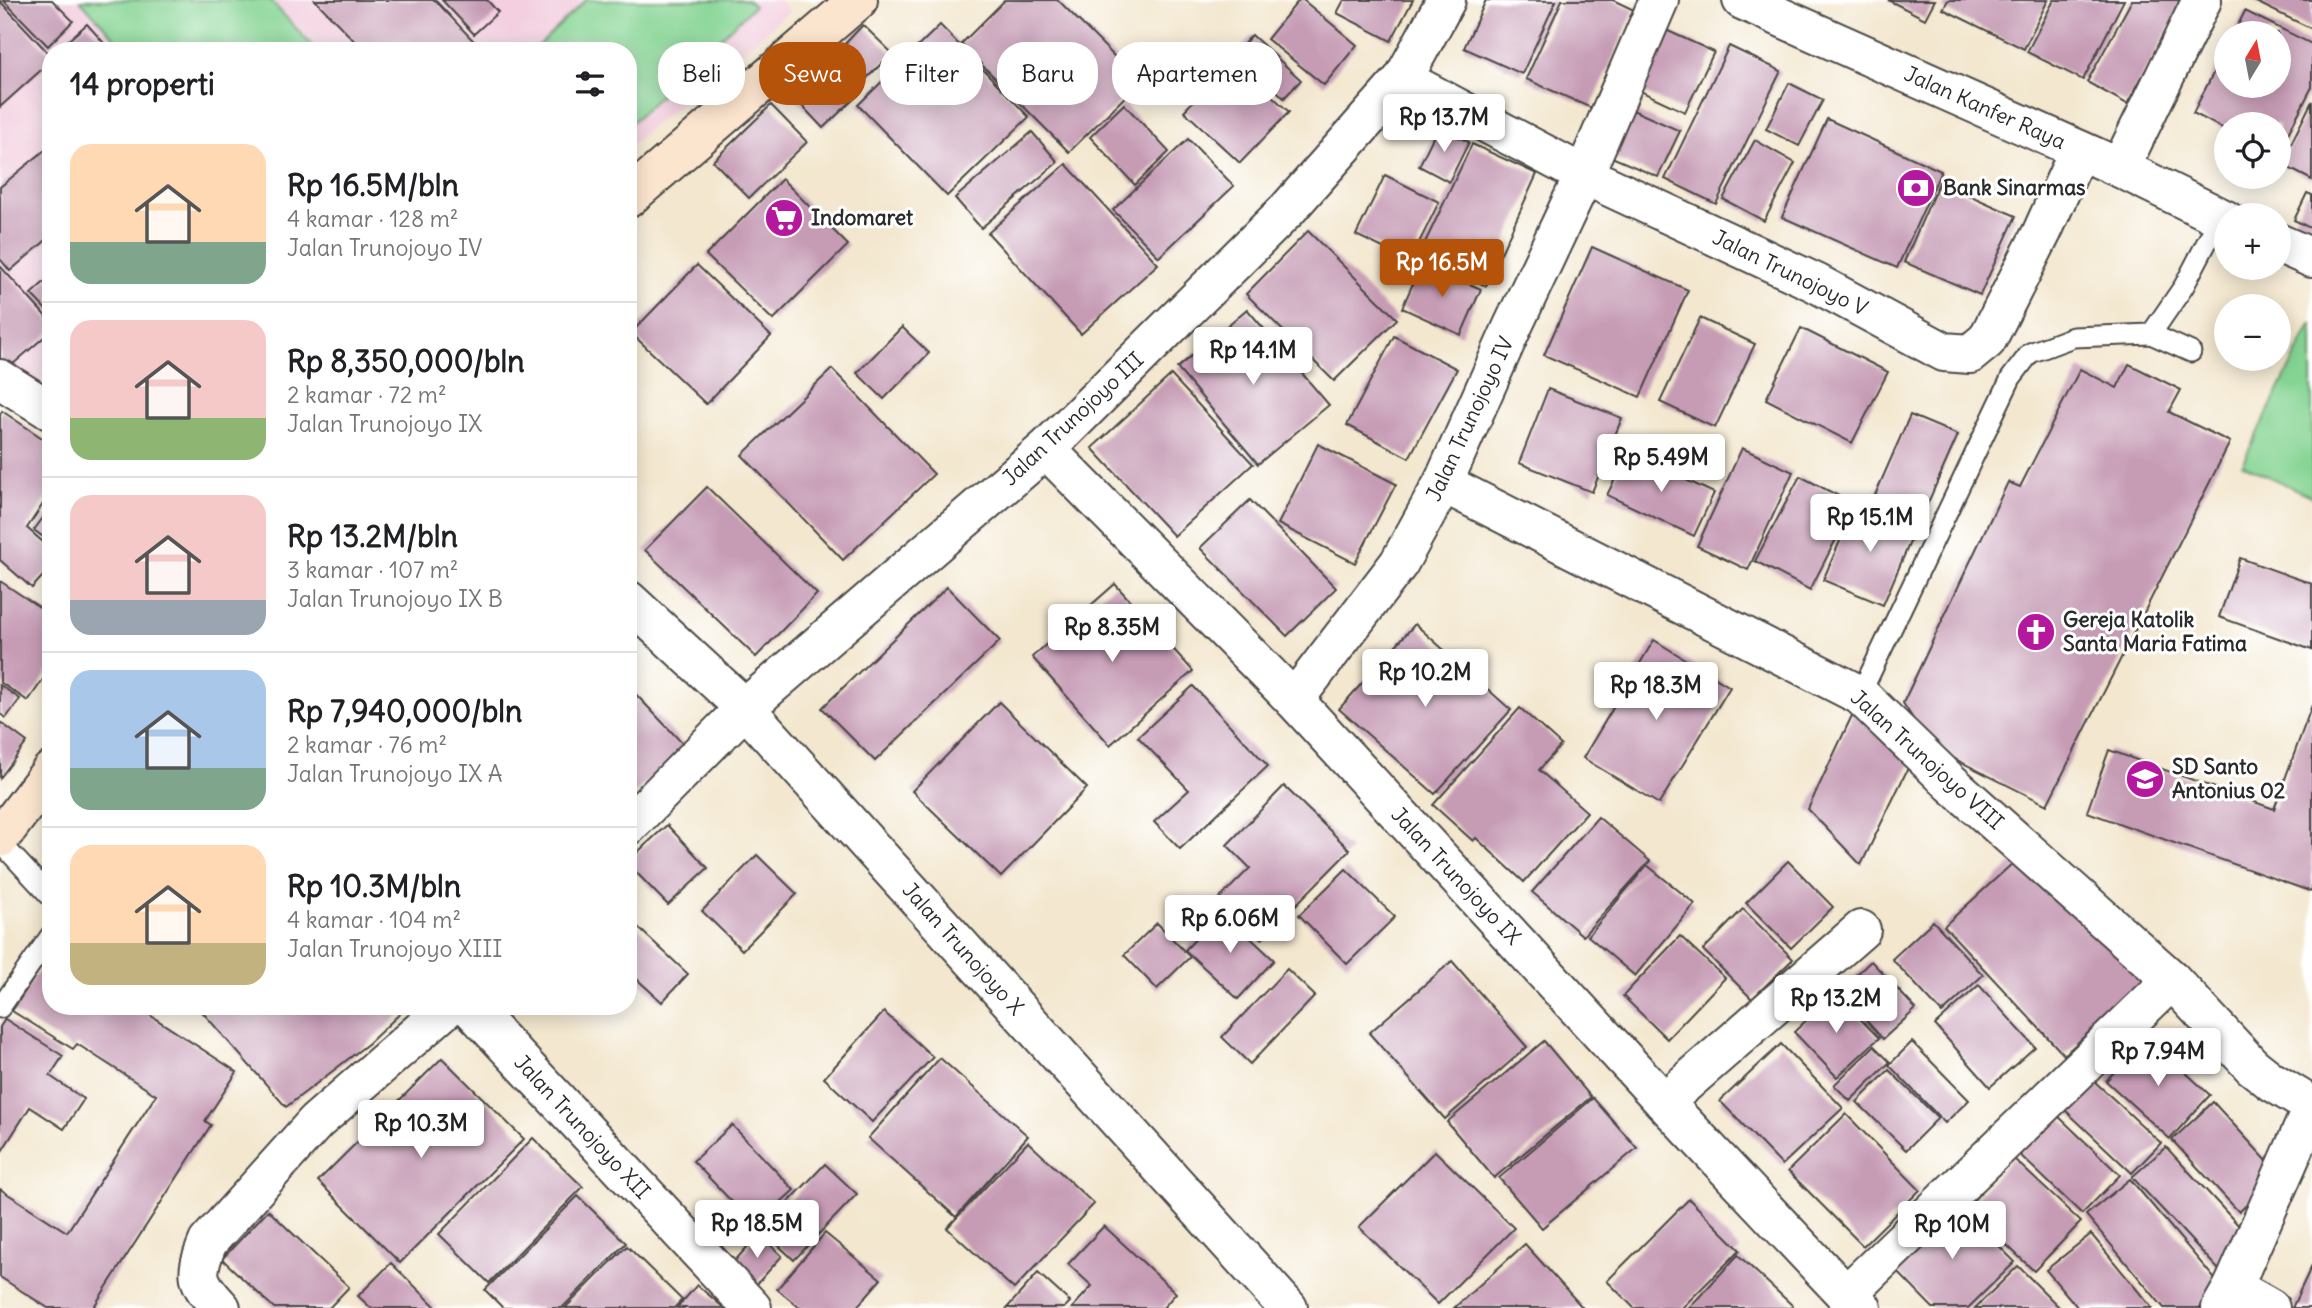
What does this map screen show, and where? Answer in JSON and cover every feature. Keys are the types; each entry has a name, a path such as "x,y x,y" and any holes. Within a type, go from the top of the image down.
{"main road":[{"path":"637,190 858,0"},
{"path":"0,840 42,783"}],"street":[{"name":"Jalan Trunojoyo III","path":"637,818 745,708 1046,449 1287,210 1403,79 1446,0"},
{"name":"Jalan Trunojoyo IV","path":"1294,700 1399,563 1443,483 1584,175 1658,0"},
{"name":"Jalan Kanfer Raya","path":"1742,0 2120,168 2214,215"},
{"path":"2120,168 2202,0"},
{"name":"Jalan Trunojoyo V","path":"1403,79 1584,175 1816,283 1944,352 1970,354 1987,340 2042,232 2079,150"},
{"path":"2291,249 2312,258"},
{"path":"0,379 42,405"},
{"name":"Jalan Trunojoyo IX","path":"1046,449 1294,700 1664,1102 1854,1301"},
{"name":"Jalan Trunojoyo VIII","path":"1443,483 1860,695 1951,783 2172,980 2252,1066 2312,1107"},
{"name":"Jalan Trunojoyo X","path":"637,608 745,708 1289,1308"},
{"path":"1664,1102 1861,930"},
{"path":"1854,1301 2172,980"},
{"path":"221,1308 202,1288 198,1266 208,1242 316,1122 439,1015"},
{"name":"Jalan Trunojoyo XII","path":"477,1015 752,1308"},
{"path":"2270,1308 2227,1298 2312,1107"}],"lane":[{"path":"2151,334 2214,234"},
{"path":"1860,695 2011,378 2030,353 2073,337 2151,334 2190,352"},
{"path":"0,840 42,887"},
{"path":"0,1008 42,948"}],"shaded area":[{"path":"0,0 779,0 790,11 745,49 745,42 658,42 658,105 678,105 637,139 637,42 42,42 42,396 0,375"}],"green space":[{"path":"80,0 270,0 309,42 119,42"},
{"path":"586,0 748,0 754,6 716,42 658,42 658,97 637,117 637,42 542,42"},
{"path":"2312,323 2312,497 2242,464 2288,371 2291,371 2291,365"}],"building":[{"path":"3,0 52,0 73,21 52,42 44,42"},
{"path":"315,0 435,0 475,42 355,42"},
{"path":"442,0 487,0 498,12 474,34"},
{"path":"1005,0 1058,0 1112,54 1112,105 1117,105 1069,152 1022,105 1098,105 1098,42 997,42 997,80 983,66 983,42 963,42"},
{"path":"1299,0 1303,0 1357,45 1324,85 1282,51 1282,42 1271,42 1267,39"},
{"path":"1344,0 1413,0 1391,41 1337,13"},
{"path":"1486,0 1556,1 1522,74 1464,48"},
{"path":"1562,0 1613,0 1634,10 1591,108 1526,79"},
{"path":"1888,0 1935,0 1925,19"},
{"path":"1948,0 2048,0 2024,49 1943,9"},
{"path":"2054,0 2124,0 2083,80 2027,52"},
{"path":"2132,0 2185,0 2127,104 2087,82"},
{"path":"2252,0 2312,0 2312,29"},
{"path":"0,1 42,46 42,69 0,107"},
{"path":"2245,11 2265,21 2240,21"},
{"path":"87,24 103,42 66,42"},
{"path":"863,25 881,42 880,65 866,79 866,42 847,42"},
{"path":"940,25 956,42 923,42"},
{"path":"1666,30 1714,52 1685,112 1638,90"},
{"path":"2291,34 2312,44 2312,87 2291,128 2291,112 2214,112 2214,124 2193,113 2214,72 2214,98 2291,98"},
{"path":"1252,35 1260,42 1245,42"},
{"path":"1729,46 1781,71 1716,204 1665,179"},
{"path":"1282,63 1301,80 1284,98 1282,96"},
{"path":"983,69 997,84 997,105 1017,105 1029,117 947,196 858,105 866,105 866,97 880,84 880,105 983,105"},
{"path":"1789,83 1823,100 1799,146 1766,129"},
{"path":"2312,101 2312,180 2291,169 2291,144"},
{"path":"771,105 807,142 749,198 713,161"},
{"path":"801,105 847,105 823,128"},
{"path":"1125,105 1169,152 1135,185 1090,137"},
{"path":"1190,105 1282,105 1289,112 1240,163 1184,111"},
{"path":"1628,108 1680,131 1658,177 1607,155"},
{"path":"1827,119 1941,171 1897,268 1782,217"},
{"path":"1438,127 1469,142 1449,182 1419,166"},
{"path":"1032,132 1058,162 981,228 955,198"},
{"path":"1188,139 1234,186 1159,257 1113,210"},
{"path":"1755,140 1795,163 1764,221 1723,199"},
{"path":"1472,144 1537,174 1486,286 1419,255"},
{"path":"42,152 42,244 10,271 0,259 0,187"},
{"path":"1066,164 1158,264 1081,334 988,233"},
{"path":"1385,175 1439,202 1410,261 1356,235"},
{"path":"782,179 848,245 773,320 706,255"},
{"path":"1939,182 2016,216 1980,295 1904,262"},
{"path":"2307,193 2312,195 2312,229 2294,220"},
{"path":"1308,231 1397,319 1334,381 1246,294"},
{"path":"1592,247 1688,290 1640,397 1544,355"},
{"path":"1422,263 1481,289 1461,335 1402,308"},
{"path":"697,265 771,336 706,404 637,339 637,327"},
{"path":"0,266 42,312 42,339 4,372 0,369"},
{"path":"42,284 42,306 31,294"},
{"path":"1247,309 1329,405 1258,464 1177,368"},
{"path":"1700,318 1755,344 1715,428 1660,402"},
{"path":"902,327 929,353 884,399 857,373"},
{"path":"1801,328 1888,372 1852,443 1766,399"},
{"path":"1394,336 1457,369 1409,458 1347,425"},
{"name":"Gereja Katolik Santa Maria Fatima","path":"2129,364 2181,390 2169,412 2230,442 2047,805 1931,747 1903,703 2008,482 2020,487 2080,369 2117,388"},
{"path":"832,369 934,474 843,560 742,455"},
{"path":"1171,375 1253,464 1174,536 1092,448"},
{"path":"1548,389 1622,418 1592,492 1519,463"},
{"path":"2,411 42,438 42,506 27,528 42,541 42,577 32,588 0,560"},
{"path":"1910,415 1958,435 1919,523 1872,502"},
{"path":"1318,444 1396,484 1355,563 1278,524"},
{"path":"1742,448 1793,472 1748,570 1697,546"},
{"path":"1628,453 1714,493 1694,536 1607,495"},
{"path":"1800,476 1854,504 1810,590 1755,561"},
{"path":"707,487 817,594 756,657 645,550"},
{"path":"1250,500 1336,588 1287,636 1200,548"},
{"path":"1857,502 1916,528 1883,605 1823,580"},
{"path":"42,519 42,536 34,530"},
{"path":"2240,558 2312,584 2312,650 2219,617"},
{"path":"0,581 42,609 42,681 28,701 0,682"},
{"path":"1115,584 1193,671 1110,745 1032,657"},
{"path":"947,587 1000,641 875,761 822,708"},
{"path":"1415,624 1511,710 1435,794 1339,709"},
{"path":"1654,640 1730,687 1659,804 1583,758"},
{"path":"0,685 20,699 6,718 0,714"},
{"path":"1193,686 1268,766 1180,849 1154,822 1189,790 1138,737"},
{"path":"637,695 685,746 637,791"},
{"path":"999,702 1087,788 1001,877 912,791"},
{"name":"SD Santo Antonius 02","path":"2312,705 2312,892 2087,812 2109,750 2274,809"},
{"path":"1856,707 1911,762 1861,865 1808,809"},
{"path":"1520,708 1561,745 1539,770 1587,812 1524,882 1476,838 1473,841 1433,805"},
{"path":"0,722 27,742 0,778"},
{"path":"1284,786 1350,850 1262,939 1220,898 1250,868 1227,845"},
{"path":"1598,817 1650,861 1583,936 1532,892"},
{"path":"667,825 708,868 668,905 637,873 637,853"},
{"path":"2025,852 2145,981 2064,1055 1944,926"},
{"path":"757,855 797,894 742,950 702,911"},
{"path":"1788,861 1833,907 1791,948 1746,903"},
{"path":"1647,865 1695,904 1635,976 1588,936"},
{"path":"1346,869 1395,917 1347,964 1299,915"},
{"path":"1743,909 1793,959 1752,999 1703,950"},
{"path":"1222,911 1274,960 1238,999 1185,950"},
{"path":"1933,921 1983,975 1942,1013 1892,959"},
{"path":"1157,923 1190,957 1157,989 1124,955"},
{"path":"637,926 688,974 662,1002 637,979"},
{"path":"1680,936 1725,978 1667,1039 1623,996"},
{"path":"1452,961 1527,1047 1445,1119 1369,1033"},
{"path":"1871,961 1916,1009 1883,1039 1839,991"},
{"path":"42,966 42,1015 150,1015 237,1072 205,1121 211,1125 93,1308 48,1308 0,1277 0,1189 67,1232 156,1095 77,1044 73,1049 12,1011"},
{"path":"1287,969 1315,996 1250,1064 1222,1037"},
{"path":"1979,985 2035,1047 1990,1087 1935,1025"},
{"path":"1835,993 1879,1038 1837,1077 1794,1032"},
{"path":"884,1012 933,1057 872,1122 824,1078"},
{"path":"205,1015 399,1015 369,1043 286,1107"},
{"path":"5,1019 63,1056 50,1076 84,1099 64,1129 30,1107 0,1154 0,1027"},
{"path":"2146,1036 2210,1095 2170,1139 2106,1081"},
{"path":"1544,1041 1591,1097 1494,1178 1447,1122"},
{"path":"1912,1042 1969,1100 1945,1123 1889,1065"},
{"path":"1781,1044 1843,1108 1782,1165 1720,1101"},
{"path":"1874,1046 1890,1062 1850,1101 1834,1085"},
{"path":"442,1058 524,1139 400,1263 318,1181"},
{"path":"940,1058 1028,1136 956,1217 868,1138"},
{"path":"1889,1070 1938,1118 1906,1150 1857,1102"},
{"path":"2093,1080 2161,1143 2132,1173 2065,1110"},
{"path":"1593,1098 1637,1148 1542,1228 1499,1178"},
{"path":"2213,1102 2279,1174 2239,1212 2172,1140"},
{"path":"1846,1114 1920,1190 1863,1246 1788,1171"},
{"path":"2056,1114 2120,1175 2082,1214 2018,1153"},
{"path":"732,1125 794,1190 755,1226 693,1161"},
{"path":"533,1138 583,1187 489,1283 439,1234"},
{"path":"1028,1142 1094,1204 1014,1289 947,1228"},
{"path":"2166,1147 2253,1241 2219,1270 2132,1177"},
{"path":"1435,1151 1514,1228 1438,1304 1359,1227"},
{"path":"2013,1158 2081,1222 2034,1271 1967,1207"},
{"path":"825,1164 857,1194 794,1260 762,1230"},
{"path":"2130,1179 2225,1291 2204,1308 2164,1308 2086,1215"},
{"path":"578,1196 626,1243 562,1308 503,1308 485,1290"},
{"path":"1689,1199 1740,1250 1682,1308 1634,1308 1607,1281"},
{"path":"1954,1201 2015,1262 1968,1308 1933,1308 1890,1264"},
{"path":"268,1210 349,1287 329,1308 274,1308 222,1259"},
{"path":"1104,1226 1176,1293 1163,1308 1072,1308 1092,1286 1068,1264"},
{"path":"825,1233 881,1279 856,1308 800,1308 777,1289"},
{"path":"759,1234 782,1256 755,1286 731,1265"},
{"path":"2091,1234 2152,1308 2078,1308 2046,1270"},
{"path":"1525,1244 1583,1308 1454,1308"},
{"path":"627,1246 682,1300 674,1308 565,1308"},
{"path":"1738,1255 1793,1306 1792,1308 1689,1308"},
{"path":"391,1263 437,1308 371,1308 358,1296"},
{"path":"2312,1265 2312,1308 2292,1308"},
{"path":"2018,1266 2060,1308 1975,1308"},
{"path":"1038,1273 1070,1302 1064,1308 1007,1308"},
{"path":"697,1285 724,1308 677,1308"}],"place":[{"name":"Bank Sinarmas","path":"1916,188"},
{"name":"Indomaret","path":"784,218"},
{"name":"Gereja Katolik Santa Maria Fatima","path":"2036,632"},
{"name":"SD Santo Antonius 02","path":"2145,779"}]}
